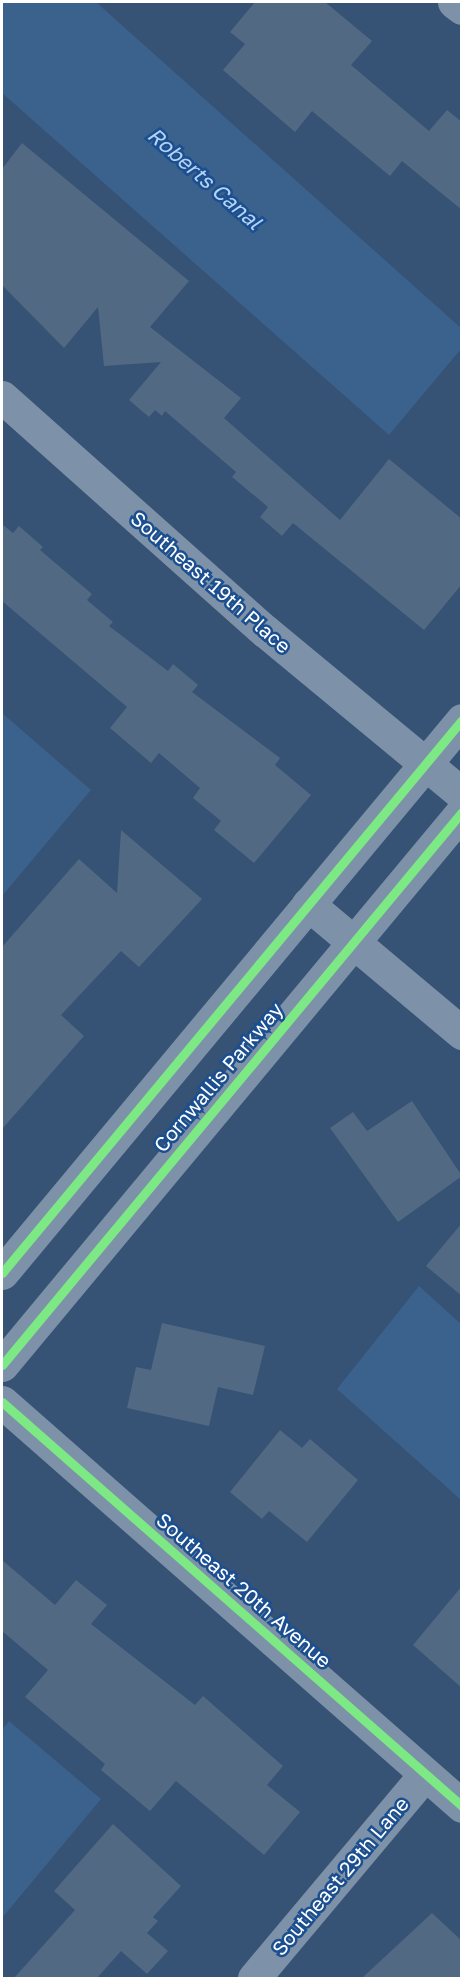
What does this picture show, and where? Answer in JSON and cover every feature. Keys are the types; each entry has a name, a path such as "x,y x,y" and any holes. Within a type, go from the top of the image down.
{"street":[{"path":"454,2 462,8"},
{"name":"Southeast 19th Place","path":"2,397 265,631 462,794"},
{"name":"Cornwallis Parkway","path":"2,1273 462,720"},
{"name":"Cornwallis Parkway","path":"2,1365 462,812"},
{"path":"308,904 462,1033"},
{"name":"Southeast 20th Avenue","path":"2,1402 462,1806"},
{"name":"Southeast 29th Lane","path":"254,1978 425,1774"}],"water":[{"name":"Roberts Canal","path":"2,2 96,2 461,328 461,349 389,435 2,93"},
{"path":"2,713 91,790 2,896"},
{"path":"419,1286 461,1324 461,1500 337,1389"},
{"path":"9,1721 101,1799 2,1918 2,1730"}],"building":[{"path":"255,2 325,2 372,41 351,65 429,131 447,110 462,122 462,210 402,161 390,176 312,111 295,132 223,70 245,44 230,32"},
{"path":"22,143 189,281 150,327 241,398 224,418 340,520 389,459 462,519 462,584 424,630 293,523 282,536 260,517 268,507 232,477 236,472 165,411 162,416 155,410 149,417 129,400 161,362 104,366 98,307 64,348 2,285 2,169"},
{"path":"2,524 13,533 19,526 43,547 40,550 92,594 87,600 113,622 109,626 168,671 173,664 198,685 192,692 280,758 275,765 311,795 254,863 214,830 221,821 193,798 200,788 159,753 151,763 110,728 127,707 2,601"},
{"path":"121,830 202,899 139,967 121,951 61,1015 84,1036 2,1129 2,947 79,859 117,893"},
{"path":"412,1101 462,1176 398,1222 330,1128 353,1112 367,1131"},
{"path":"462,1223 462,1296 426,1266"},
{"path":"162,1323 265,1346 253,1395 218,1387 209,1426 127,1408 136,1367 151,1370"},
{"path":"280,1430 302,1448 310,1439 358,1480 307,1542 269,1511 262,1519 230,1492"},
{"path":"2,1560 55,1605 76,1580 107,1605 91,1624 195,1705 203,1696 283,1766 267,1785 300,1812 264,1855 176,1781 150,1811 101,1770 105,1764 25,1697 48,1670 2,1631"},
{"path":"462,1586 462,1688 413,1645"},
{"path":"113,1824 181,1886 153,1917 158,1921 147,1933 168,1951 147,1974 121,1951 97,1978 14,1978 75,1910 54,1891"},
{"path":"432,1913 462,1941 462,1978 362,1978"}],"cycle path":[{"path":"2,1273 462,720"},
{"path":"2,1365 462,812"},
{"path":"2,1402 462,1806"}]}
